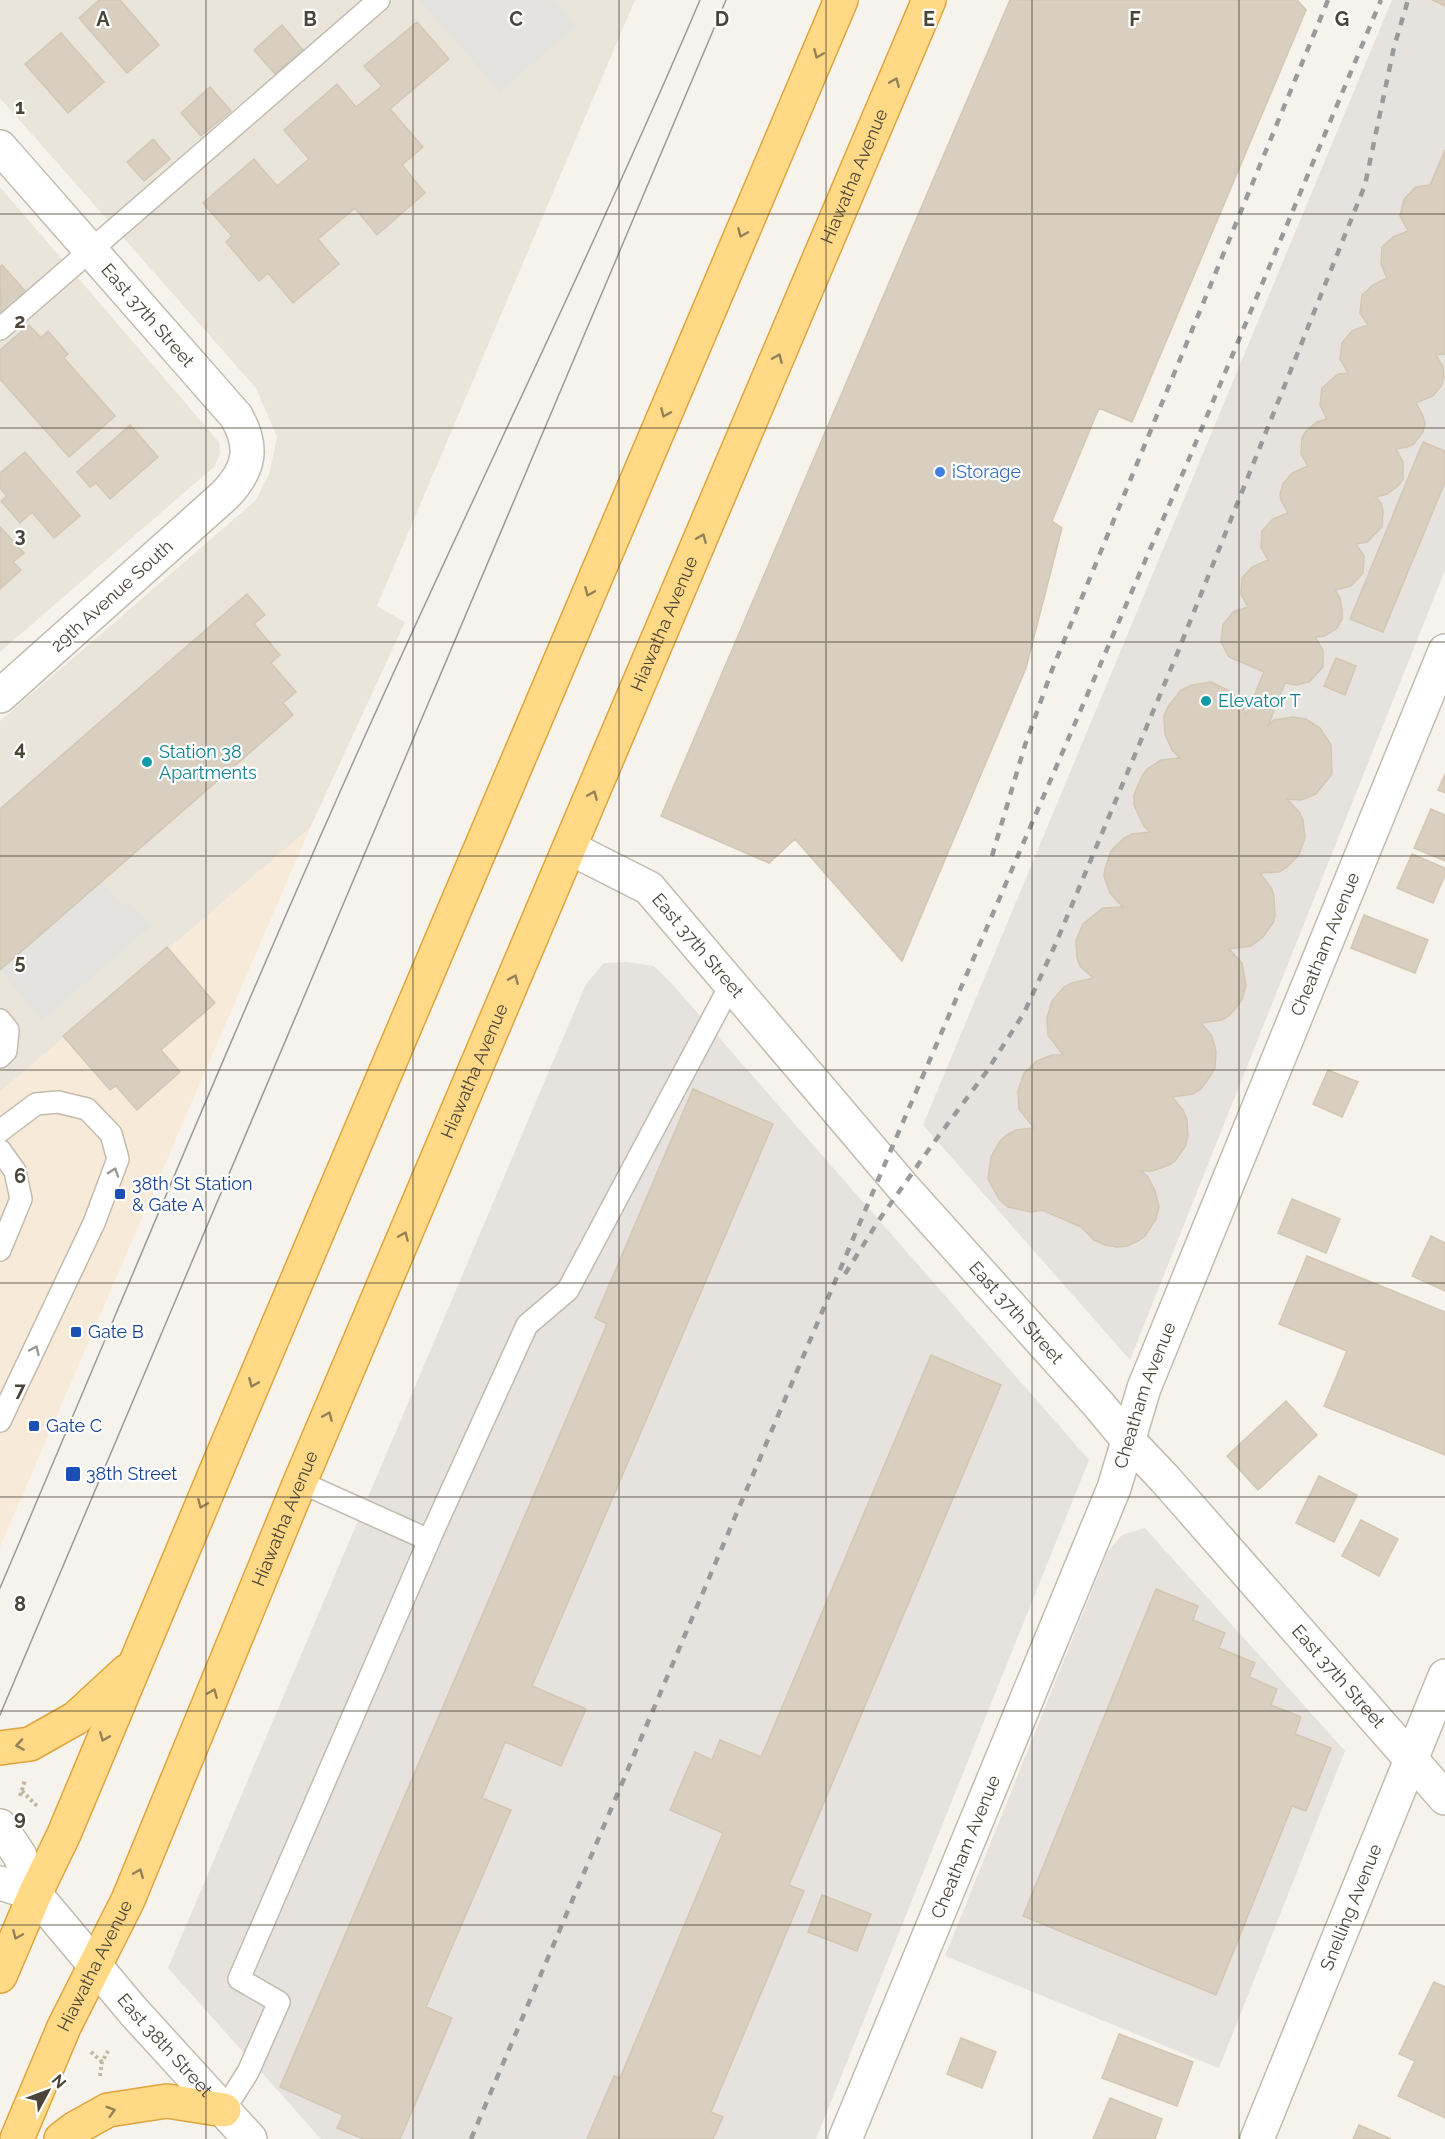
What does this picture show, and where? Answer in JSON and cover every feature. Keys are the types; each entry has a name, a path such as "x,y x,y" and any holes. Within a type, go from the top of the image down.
{"highway":[{"path":"0,1976 64,1834 841,0"},
{"name":"Hiawatha Avenue","path":"17,2139 64,2027 128,1900 300,1482 929,0"},
{"path":"0,1748 30,1744 76,1718 135,1663"},
{"path":"61,2139 108,2110 166,2102 224,2110"}],"street":[{"name":"East 37th Street","path":"0,147 236,416 245,432 248,458 237,482 225,495"},
{"name":"29th Avenue South","path":"0,696 225,495"},
{"name":"Cheatham Avenue","path":"845,2139 1114,1488 1144,1388 1445,651"},
{"name":"East 37th Street","path":"570,848 649,888 902,1186 1100,1405 1128,1440 1165,1479 1445,1798"},
{"name":"Snelling Avenue","path":"1257,2139 1445,1676"},
{"name":"East 38th Street","path":"9,1814 20,1856 35,1894 134,2012 250,2139"},
{"path":"0,1883 35,1894"}],"lane":[{"path":"0,329 380,0"},
{"path":"224,2110 248,2072 279,2002 239,1979 431,1536 527,1325 568,1290 731,984"},
{"path":"0,1020 8,1030 6,1051 0,1057"},
{"path":"0,1131 36,1104 58,1101 87,1109 111,1134 118,1159 94,1223 0,1421"},
{"path":"0,1150 15,1171 21,1199 0,1251"},
{"path":"300,1482 429,1540 431,1536"}],"path":[{"path":"9,1814 22,1791 27,1773"},
{"path":"22,1791 42,1811"},
{"path":"88,2049 102,2062 108,2051"}],"shaded area":[{"path":"0,0 635,0 377,606 405,622 310,828 0,1092 0,721 255,501 269,475 277,437 256,388 0,98"},
{"path":"419,0 553,0 576,26 500,92"},
{"path":"1392,0 1445,0 1445,570 1130,1360 923,1125"},
{"path":"0,187 219,442 220,453 215,466 0,652"},
{"path":"310,828 0,1547 0,1092"},
{"path":"102,881 124,906 129,901 151,926 42,1020 0,970"},
{"path":"627,962 654,966 674,986 1089,1460 816,2139 321,2139 168,1968 586,984 604,963"},
{"path":"1145,1528 1345,1751 1219,2068 945,1956 1108,1551 1122,1535"}],"building":[{"path":"99,0 120,0 159,45 127,73 79,18"},
{"name":"iStorage","path":"1010,0 1297,0 1306,10 1132,422 1099,408 1052,521 1062,528 1026,668 902,961 795,839 769,863 661,816"},
{"path":"1432,0 1445,0 1445,6 1439,3"},
{"path":"417,22 449,59 390,109 423,147 402,165 425,193 377,235 355,208 318,239 339,264 293,303 268,273 259,281 226,242 232,236 203,203 254,159 277,186 309,159 284,130 337,84 356,107 382,86 364,66"},
{"path":"282,25 303,50 275,74 254,50"},
{"path":"61,33 104,82 68,113 25,64"},
{"path":"210,87 231,111 201,136 181,113"},
{"path":"153,139 170,159 144,181 127,162"},
{"name":"Elevator T","path":"1445,150 1445,354 1436,355 1443,367 1442,385 1433,396 1416,403 1425,424 1423,432 1414,444 1396,449 1403,462 1403,479 1387,494 1376,497 1383,511 1382,527 1367,542 1356,544 1364,556 1363,573 1351,586 1335,590 1340,598 1342,619 1337,628 1325,636 1315,637 1323,650 1323,667 1309,682 1296,685 1285,683 1268,726 1274,720 1293,717 1306,719 1320,728 1331,745 1332,774 1316,794 1301,800 1287,799 1303,820 1305,838 1298,856 1287,867 1279,872 1260,873 1272,889 1275,916 1273,923 1263,937 1251,946 1229,949 1242,963 1246,985 1242,1000 1230,1015 1222,1020 1201,1023 1212,1036 1216,1051 1215,1068 1211,1075 1201,1089 1193,1094 1172,1097 1183,1110 1187,1120 1188,1136 1185,1147 1175,1161 1169,1165 1152,1171 1141,1171 1148,1177 1155,1191 1159,1207 1156,1219 1145,1236 1138,1241 1127,1246 1105,1245 1094,1240 1081,1227 1042,1210 1031,1212 1008,1207 999,1199 988,1179 991,1157 1000,1141 1008,1134 1016,1130 1034,1128 1019,1109 1018,1091 1024,1073 1037,1061 1052,1055 1063,1055 1048,1035 1047,1018 1052,1001 1064,987 1093,978 1080,966 1077,957 1076,941 1083,924 1103,908 1123,907 1110,893 1104,876 1105,869 1111,851 1124,838 1132,834 1150,832 1144,826 1134,805 1134,795 1142,776 1147,769 1161,760 1180,758 1172,750 1165,734 1164,716 1168,707 1181,690 1192,685 1211,682 1232,692 1242,704 1246,715 1264,672 1229,657 1221,642 1223,625 1233,612 1248,607 1241,594 1242,578 1252,567 1268,560 1261,547 1262,531 1273,519 1288,513 1281,500 1283,484 1292,473 1308,466 1301,454 1302,438 1306,431 1317,422 1327,419 1320,405 1322,388 1338,374 1348,373 1340,359 1342,343 1352,331 1368,325 1360,313 1362,295 1373,285 1387,278 1381,264 1382,247 1393,237 1408,231 1400,216 1404,199 1416,187 1430,185"},
{"path":"2,265 27,293 1,315 0,267"},
{"path":"29,325 41,338 48,331 68,354 64,358 115,416 69,457 0,379 0,350"},
{"path":"130,425 158,457 110,499 96,483 90,487 77,472"},
{"path":"1423,442 1445,451 1445,482 1383,632 1350,619"},
{"path":"25,452 80,516 54,538 32,512 20,523 1,501 7,496 0,488 0,473"},
{"path":"0,527 24,553 13,562 21,570 0,589"},
{"name":"Station 38 Apartments","path":"247,594 265,615 254,624 280,655 271,663 296,692 283,703 293,715 0,970 0,809"},
{"path":"1336,658 1356,666 1345,695 1324,686"},
{"path":"1445,774 1445,793 1438,790"},
{"path":"1431,809 1445,815 1445,861 1414,848"},
{"path":"1412,854 1445,868 1445,875 1433,903 1397,888"},
{"path":"1364,915 1428,940 1415,973 1351,948"},
{"path":"167,947 215,1003 161,1050 180,1072 137,1110 116,1086 110,1090 63,1036"},
{"path":"1328,1070 1358,1082 1342,1117 1313,1104"},
{"path":"693,1089 773,1124 532,1686 586,1709 561,1766 505,1742 482,1798 511,1810 426,2007 452,2018 400,2139 363,2139 337,2128 343,2115 280,2087 607,1324 595,1318"},
{"path":"1292,1199 1340,1219 1326,1253 1278,1233"},
{"path":"1431,1236 1445,1243 1445,1291 1412,1276"},
{"path":"1307,1256 1445,1312 1445,1455 1324,1406 1347,1351 1279,1324"},
{"path":"931,1355 1001,1385 789,1885 804,1891 711,2112 723,2117 713,2139 587,2139 614,2076 620,2078 723,1833 670,1810 695,1752 712,1760 720,1740 761,1757"},
{"path":"1286,1401 1317,1435 1258,1490 1227,1456"},
{"path":"1319,1476 1357,1495 1334,1542 1296,1523"},
{"path":"1361,1520 1398,1539 1379,1576 1342,1556"},
{"path":"1156,1589 1198,1606 1193,1620 1225,1633 1219,1648 1255,1663 1249,1677 1277,1689 1271,1705 1301,1717 1295,1734 1331,1748 1306,1811 1292,1806 1216,1995 1023,1916"},
{"path":"822,1895 871,1914 857,1951 808,1932"},
{"path":"1434,1982 1445,1987 1445,2118 1398,2096 1415,2061 1399,2054"},
{"path":"1119,2034 1193,2062 1177,2106 1102,2078"},
{"path":"961,2038 996,2052 982,2088 947,2074"},
{"path":"1110,2098 1162,2119 1155,2139 1093,2139"},
{"path":"1359,2125 1391,2139 1353,2139"}],"tram line":[{"path":"0,1588 317,844 618,186 700,0"},
{"path":"0,1715 726,0"}],"railway":[{"path":"992,856 1025,745 1052,670 1328,0"},
{"path":"471,2139 884,1166 1186,466 1381,0"},
{"path":"845,1274 879,1220 987,1071 1024,1013 1056,943 1175,659 1365,185 1394,47 1408,0"}],"place":[{"name":"iStorage","path":"940,472"},
{"name":"Elevator T","path":"1206,701"},
{"name":"Station 38 Apartments","path":"147,762"},
{"name":"38th St Station & Gate A","path":"120,1194"},
{"name":"Gate B","path":"76,1332"},
{"name":"Gate C","path":"34,1426"},
{"name":"38th Street","path":"73,1474"}]}
